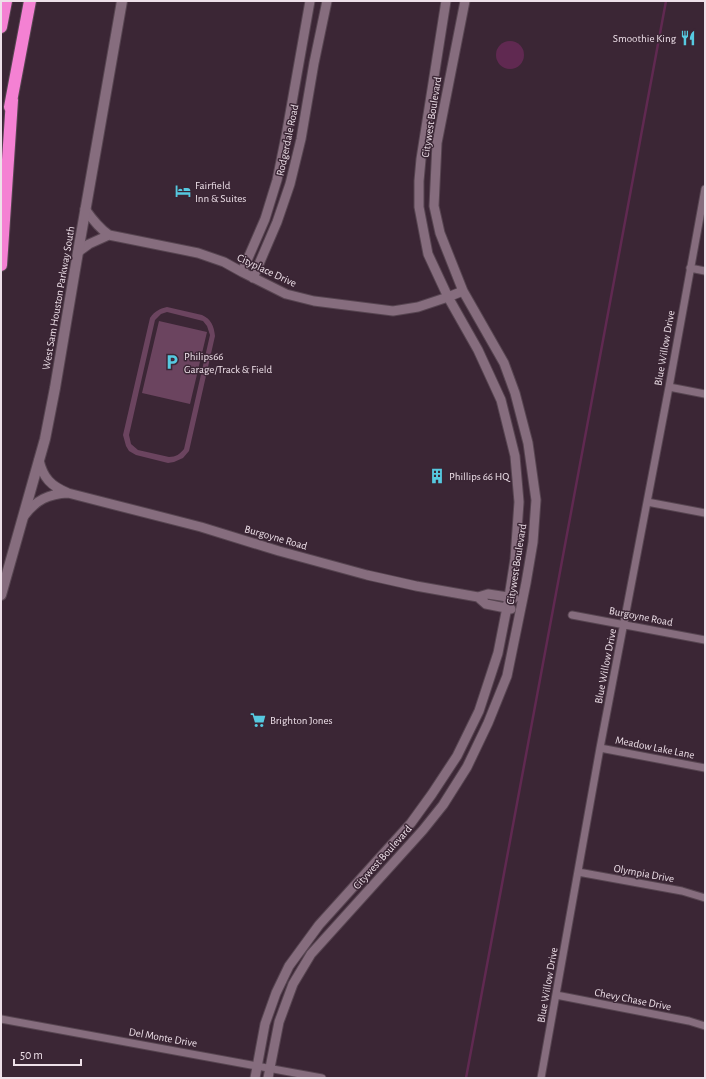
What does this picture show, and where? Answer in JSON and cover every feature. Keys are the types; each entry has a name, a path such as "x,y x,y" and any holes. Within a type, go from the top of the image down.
{"highway":[{"path":"1,28 6,1"},
{"path":"1,158 30,1"},
{"path":"1,265 12,100"}],"main road":[{"name":"West Sam Houston Parkway South","path":"1,595 39,460 55,388 122,1"}],"street":[{"name":"Rodgerdale Road","path":"242,272 265,219 277,180 310,1"},
{"name":"Rodgerdale Road","path":"253,278 277,222 290,184 301,139 327,1"},
{"name":"Citywest Boulevard","path":"255,1078 265,1024 276,993 289,966 319,925 411,823 457,756 479,711 498,653 509,597 515,559 519,502 516,456 501,400 478,350 448,297 428,254 419,207 419,181 446,1"},
{"name":"Citywest Boulevard","path":"268,1078 279,1022 292,984 311,954 423,830 443,805 467,767 488,723 506,676 523,600 533,542 536,500 528,443 515,393 504,363 463,291 440,233 434,206 437,143 465,1"},
{"path":"307,16 323,19"},
{"path":"286,136 301,139"},
{"name":"Blue Willow Drive","path":"541,1078 600,748 705,189"},
{"name":"Cityplace Drive","path":"86,209 93,221 109,235 198,253 224,262 286,294 314,301 393,311 418,307 463,291"},
{"path":"78,252 89,244 109,235"},
{"path":"690,268 705,271"},
{"path":"669,387 705,394"},
{"name":"Burgoyne Road","path":"39,460 40,468 44,476 57,488 68,493 201,527 279,551 367,575 416,586 478,597 488,594 523,600"},
{"name":"Burgoyne Road","path":"20,526 24,516 31,507 40,500 50,496 68,493"},
{"path":"647,502 705,513"},
{"name":"Burgoyne Road","path":"478,597 486,604 520,611"},
{"name":"Burgoyne Road","path":"572,615 705,640"},
{"name":"Meadow Lake Lane","path":"600,748 705,768"},
{"name":"Olympia Drive","path":"578,872 682,891 705,898"},
{"name":"Chevy Chase Drive","path":"556,996 689,1021 705,1026"},
{"name":"Del Monte Drive","path":"1,1019 322,1078"}],"shaded area":[{"path":"510,41 520,45 524,55 520,65 510,69 500,65 496,55 500,45"},
{"path":"167,307 202,315 212,323 215,336 189,451 183,458 168,463 136,455 129,451 123,435 150,318 155,312","holes":["167,312 203,321 207,326 210,335 184,449 178,455 169,457 138,450 131,444 129,435 155,320 161,314"]},
{"path":"159,321 207,332 190,404 142,393"}],"waterway":[{"path":"466,1078 666,1"}],"place":[{"name":"Smoothie King","path":"688,38"},
{"name":"Fairfield Inn & Suites","path":"183,191"},
{"name":"Philips66 Garage/Track & Field","path":"172,362"},
{"name":"Phillips 66 HQ","path":"437,476"},
{"name":"Brighton Jones","path":"258,720"}]}
